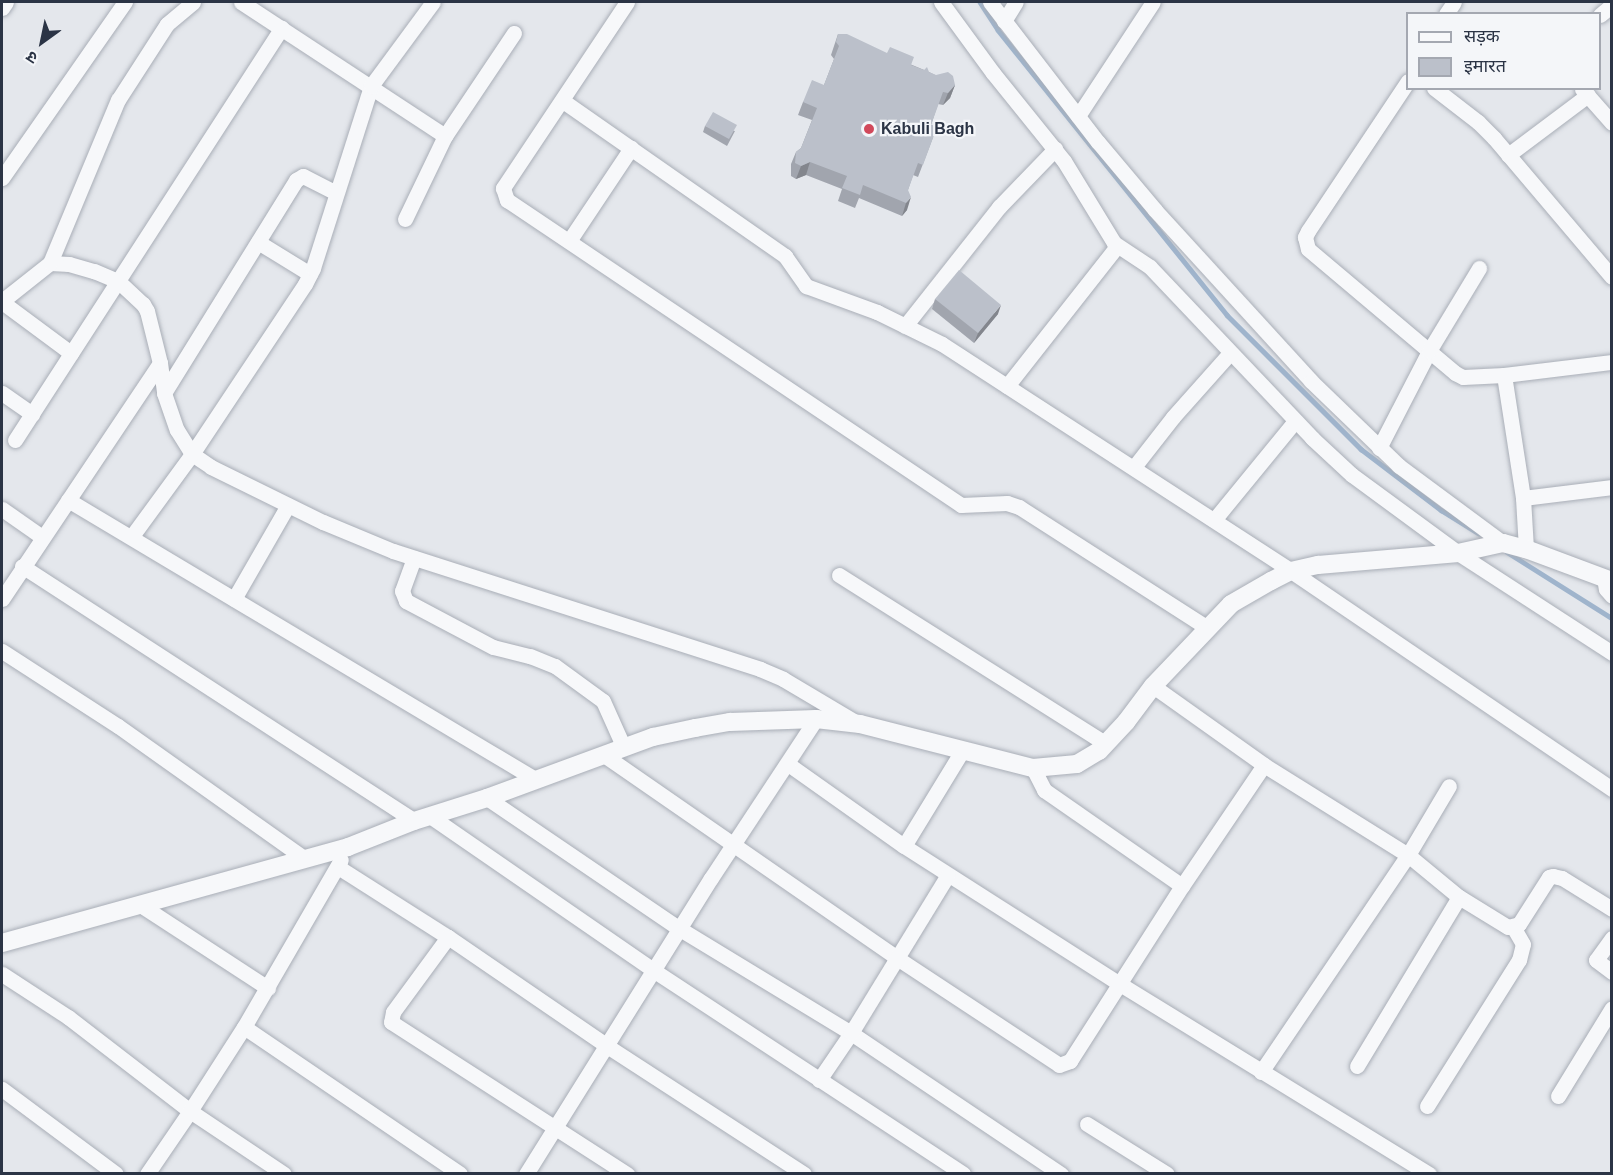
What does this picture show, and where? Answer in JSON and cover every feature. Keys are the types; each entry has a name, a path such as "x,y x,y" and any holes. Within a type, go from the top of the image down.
{"street":[{"path":"2,178 125,2"},
{"path":"71,353 2,302 50,263 118,100 167,24 193,2"},
{"path":"241,2 445,136"},
{"path":"132,536 192,454 310,274 371,86 431,2"},
{"path":"627,2 502,191 507,200 961,505 1007,503 1018,507 1206,627"},
{"path":"941,2 993,73 1055,149 1117,246 1150,267 1295,421 1352,474 1611,653"},
{"path":"990,2 1078,116 1155,210 1234,299 1379,448 1439,498 1501,544"},
{"path":"1004,21 1016,2"},
{"path":"1078,116 1153,2"},
{"path":"15,440 282,28"},
{"path":"405,219 445,136 514,33"},
{"path":"1406,83 1305,237 1308,249 1429,351 1463,376 1504,375 1611,362"},
{"path":"1437,90 1478,122 1611,277"},
{"path":"1508,155 1585,92 1611,123"},
{"path":"563,101 785,256 806,286 877,312 942,344 1215,520 1611,789"},
{"path":"569,241 631,148"},
{"path":"906,326 999,207 1055,149"},
{"path":"164,393 301,177 335,192"},
{"path":"258,242 310,274"},
{"path":"1007,386 1117,246"},
{"path":"50,263 69,264 94,271 118,281 137,297 147,311 160,363 164,393 177,430 192,454 211,467 355,537 752,666 783,679 860,724"},
{"path":"1379,448 1429,351 1479,268"},
{"path":"1134,467 1173,417 1230,353"},
{"path":"2,599 160,363"},
{"path":"1504,375 1523,498 1526,549"},
{"path":"2,393 32,414"},
{"path":"1215,520 1295,421"},
{"path":"1523,498 1611,487"},
{"path":"68,500 132,536 535,779"},
{"path":"234,599 288,505"},
{"path":"2,509 42,537"},
{"path":"2,943 348,847 422,818 487,798 672,732 730,722 816,719 860,724 1033,768 1077,764 1090,758 1106,744 1153,686 1206,627 1231,604 1291,571 1329,564 1462,552 1501,544 1526,549 1608,580 1606,589 1611,596"},
{"path":"414,558 402,591 406,601 493,647 530,656 555,666 603,701 624,748"},
{"path":"22,566 422,818 963,1173"},
{"path":"839,574 1106,744"},
{"path":"2,651 118,726 305,859"},
{"path":"1153,686 1264,765 1408,855 1460,897 1513,927 1523,944 1519,960 1427,1106"},
{"path":"526,1173 733,844 816,719"},
{"path":"904,846 962,751"},
{"path":"604,755 897,958 1059,1065 1070,1060 1182,886 1264,765"},
{"path":"788,764 948,875 1261,1072 1429,1173"},
{"path":"1033,768 1044,790 1182,886"},
{"path":"1261,1072 1408,855 1449,786"},
{"path":"487,798 680,929 850,1033 1061,1173"},
{"path":"147,1173 244,1027 348,847"},
{"path":"338,867 448,937 607,1046 804,1173"},
{"path":"819,1080 948,875"},
{"path":"1513,927 1519,924 1549,877 1553,876 1562,878 1611,909"},
{"path":"1357,1066 1460,897"},
{"path":"140,904 268,987"},
{"path":"448,937 393,1012 391,1022 627,1173"},
{"path":"1611,938 1596,960 1611,972"},
{"path":"2,974 68,1017 190,1111 284,1173"},
{"path":"1558,1096 1611,1008"},
{"path":"244,1027 460,1173"},
{"path":"2,1089 116,1173"},
{"path":"1087,1124 1167,1173"}],"building":[{"name":"Kabuli Bagh","path":"838,34 847,34 887,53 890,47 914,57 911,65 924,70 927,67 929,72 936,75 948,72 953,76 955,85 948,93 943,92 931,125 937,127 923,165 918,163 908,190 911,197 906,203 863,185 860,195 842,188 847,176 810,162 801,166 795,163 796,152 801,148 817,108 803,102 812,80 824,85 839,46 836,42"},
{"path":"713,112 737,125 729,139 705,126"},
{"path":"959,270 1001,305 978,333 935,299"}],"waterway":[{"path":"980,2 998,30 1227,315 1361,449 1441,510 1478,533"},
{"path":"1507,552 1612,618"}],"place":[{"name":"Kabuli Bagh","path":"869,129"}]}
